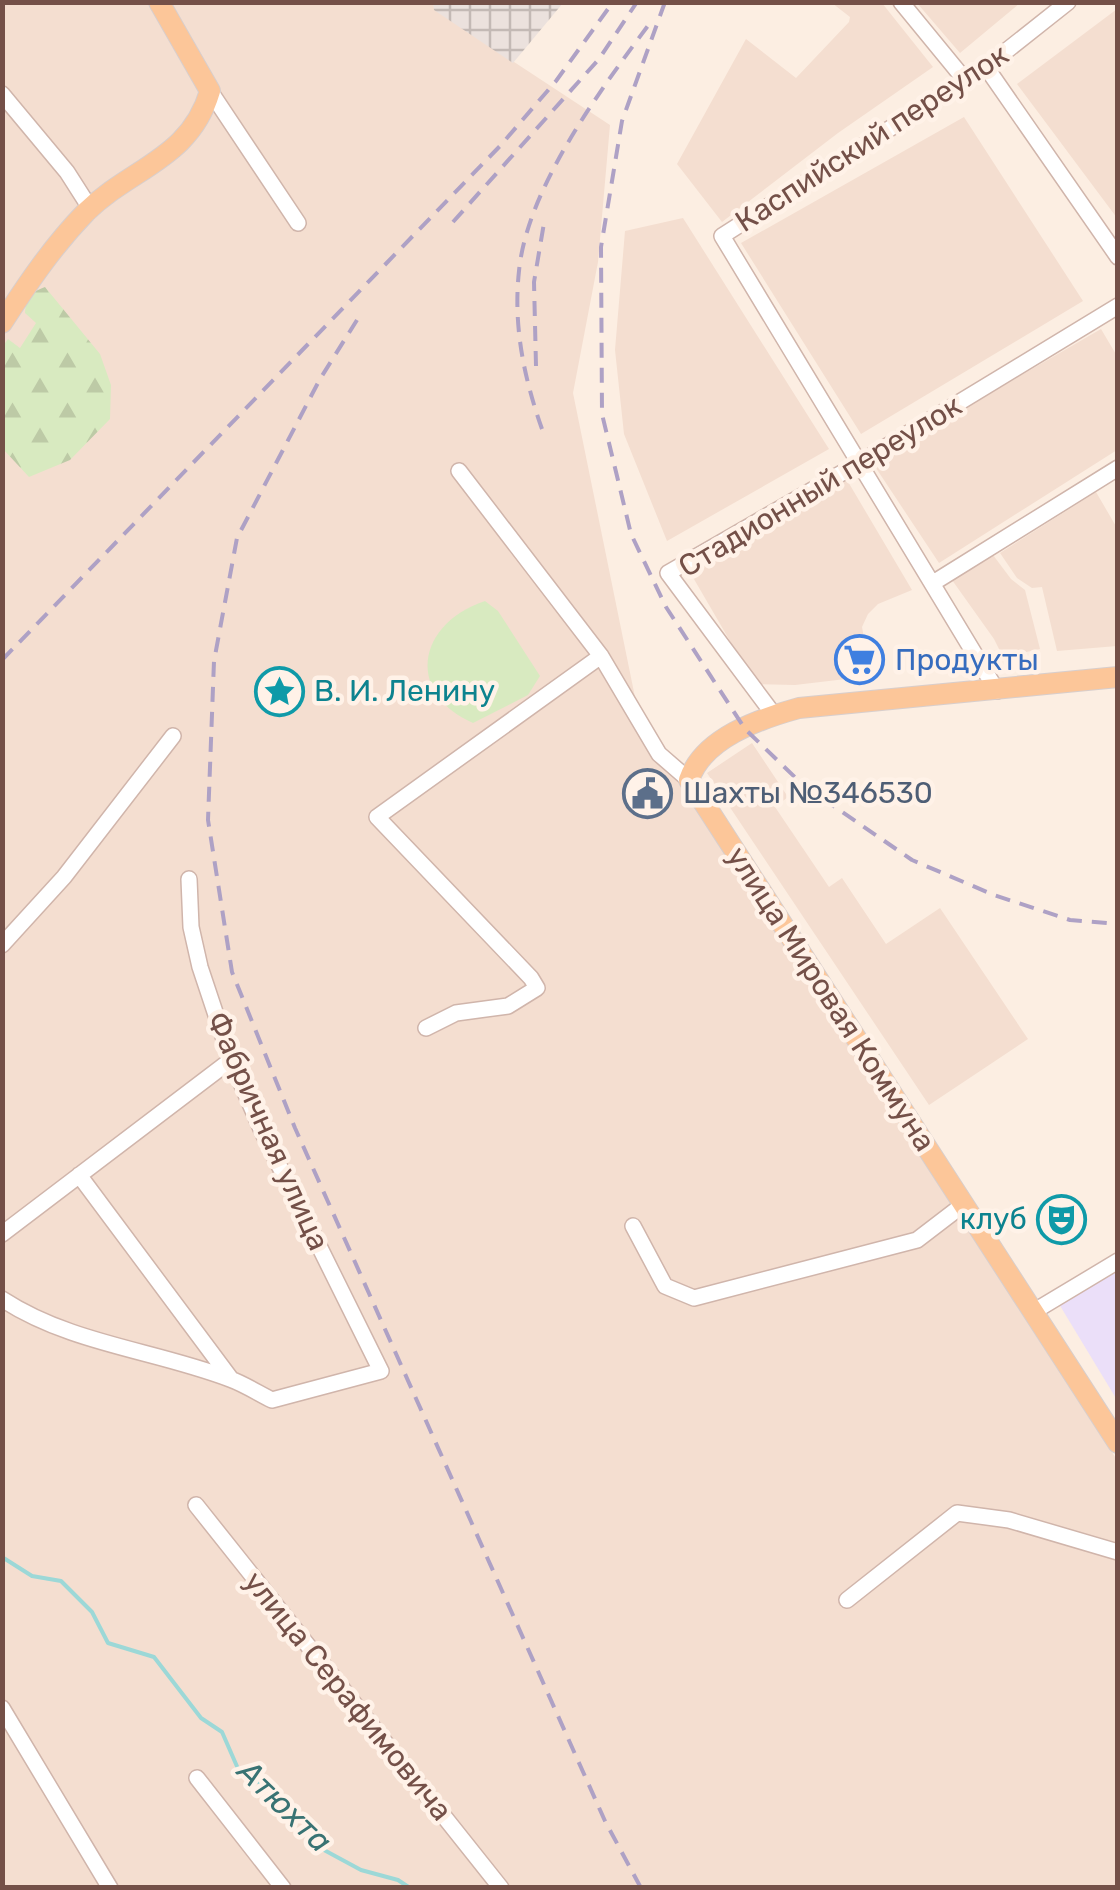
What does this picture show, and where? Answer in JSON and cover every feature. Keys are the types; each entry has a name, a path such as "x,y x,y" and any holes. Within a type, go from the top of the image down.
{"main road":[{"path":"2,323 44,259 90,208 186,139 202,116 210,91 160,2"},
{"path":"689,780 708,749 774,715 799,708 1118,677"},
{"name":"улица Мировая Коммуна","path":"689,780 1033,1312 1111,1417 1118,1443"}],"street":[{"path":"902,2 965,80"},
{"name":"Каспийский переулок","path":"861,462 722,236 986,68 1068,2"},
{"path":"986,68 1118,257"},
{"path":"210,91 298,223"},
{"path":"2,94 67,172 90,208"},
{"name":"Стадионный переулок","path":"774,715 668,573 861,462 1118,306"},
{"path":"861,462 997,691"},
{"path":"933,583 1118,468"},
{"name":"улица Мировая Коммуна","path":"459,471 601,656 659,754 689,780"},
{"path":"426,1028 456,1013 508,1006 537,988 532,978 377,818 601,656"},
{"path":"2,945 64,877 173,736"},
{"name":"Фабричная улица","path":"190,880 191,927 200,968 231,1060 381,1371 272,1400 231,1379"},
{"path":"2,1234 231,1060"},
{"path":"79,1175 231,1379"},
{"path":"634,1226 664,1286 694,1298 917,1240 964,1204"},
{"path":"1033,1312 1118,1261"},
{"path":"2,1299 29,1316 92,1340 231,1379"},
{"name":"улица Серафимовича","path":"196,1504 501,1888"},
{"path":"847,1600 957,1514 1009,1520 1118,1552"},
{"path":"2,1708 110,1888"},
{"path":"197,1778 282,1888"}],"shaded area":[{"path":"433,2 563,3 513,63 434,10"},
{"path":"3,3 433,3 435,10 610,125 598,262 573,393 636,702 1117,1460 1117,1887 3,1888"},
{"path":"832,3 882,3 933,67 838,133 722,222 677,164 746,39 796,78 849,22 850,17"},
{"path":"917,3 1020,3 960,53"},
{"path":"1117,9 1117,218 1017,84"},
{"path":"964,117 1083,301 861,434 741,243"},
{"path":"683,218 829,449 667,541 624,434 615,350 625,231"},
{"path":"1101,329 1117,356 1117,450 939,563 872,462"},
{"path":"847,480 912,590 878,604 868,614 862,627 871,676 795,685 755,684 691,574"},
{"path":"1096,492 1117,528 1117,646 1057,651 1042,587 1032,588 1017,578 1000,553"},
{"path":"993,555 1025,590 1040,649 1003,657 952,580"},
{"path":"752,743 788,797 775,807 829,887 842,878 886,944 940,908 1028,1039 929,1105 707,773"},
{"path":"1117,1270 1117,1400 1059,1304"}],"green space":[{"path":"45,287 100,354 111,385 110,419 70,460 29,477 3,449 3,346 8,339 20,348 36,323 25,313 28,300"},
{"path":"485,601 498,611 540,676 528,695 473,723 451,710 436,694 429,677 428,659 445,625 462,611"}],"waterway":[{"name":"Атюхта","path":"2,1557 32,1576 61,1581 92,1612 108,1643 154,1657 201,1718 222,1732 239,1771 285,1797 324,1850 361,1870 398,1880 410,1888"}],"railway":[{"path":"2,660 500,146 556,81 613,2"},
{"path":"453,222 599,59 637,2"},
{"path":"665,2 622,121 601,247 602,414 631,534 666,607 745,729 803,785 912,860 994,895 1070,920 1118,924"},
{"path":"542,429 525,371 519,332 519,271 525,239 551,173 569,141 650,23"},
{"path":"536,366 534,282 545,217"},
{"path":"357,320 320,379 237,538 214,661 208,820 232,972 295,1128 605,1821 641,1888"}],"place":[{"name":"Продукты","path":"860,660"},
{"name":"В. И. Ленину","path":"279,691"},
{"name":"Шахты №346530","path":"648,793"},
{"name":"клуб","path":"1062,1219"}]}
